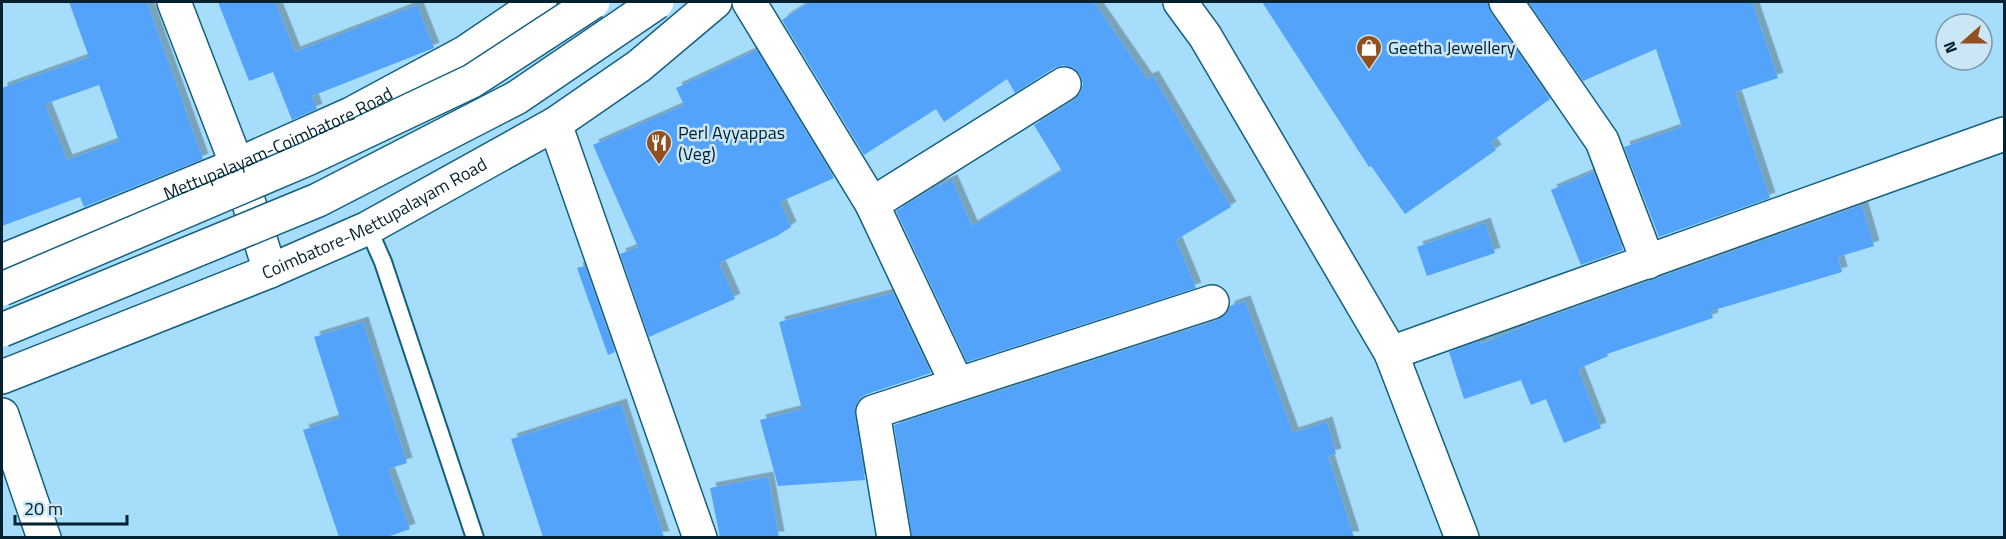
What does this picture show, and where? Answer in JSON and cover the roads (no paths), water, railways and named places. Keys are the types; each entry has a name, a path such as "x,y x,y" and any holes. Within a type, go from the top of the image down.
{"main road":[{"path":"174,2 237,165 270,271"},
{"name":"Mettupalayam-Coimbatore Road","path":"2,261 237,165 351,114 466,52 540,2"},
{"path":"2,289 308,159 472,81 593,2"},
{"path":"2,330 318,200 516,98 657,2"},
{"name":"Coimbatore-Mettupalayam Road","path":"2,377 270,271 368,228 555,124 639,66 715,2"},
{"path":"749,2 872,204 957,384"},
{"path":"1180,2 1205,36 1391,353 1462,537"},
{"path":"1506,2 1602,141 1648,262"},
{"path":"872,204 1064,84"},
{"path":"555,124 700,537"},
{"path":"1391,353 2004,134"},
{"path":"894,537 873,412 1212,302"},
{"path":"2,415 44,537"}],"lane":[{"path":"368,228 383,262 475,537"}],"place":[{"name":"Geetha Jewellery","path":"1369,71"},
{"name":"Perl Ayyappas (Veg)","path":"659,166"}]}
